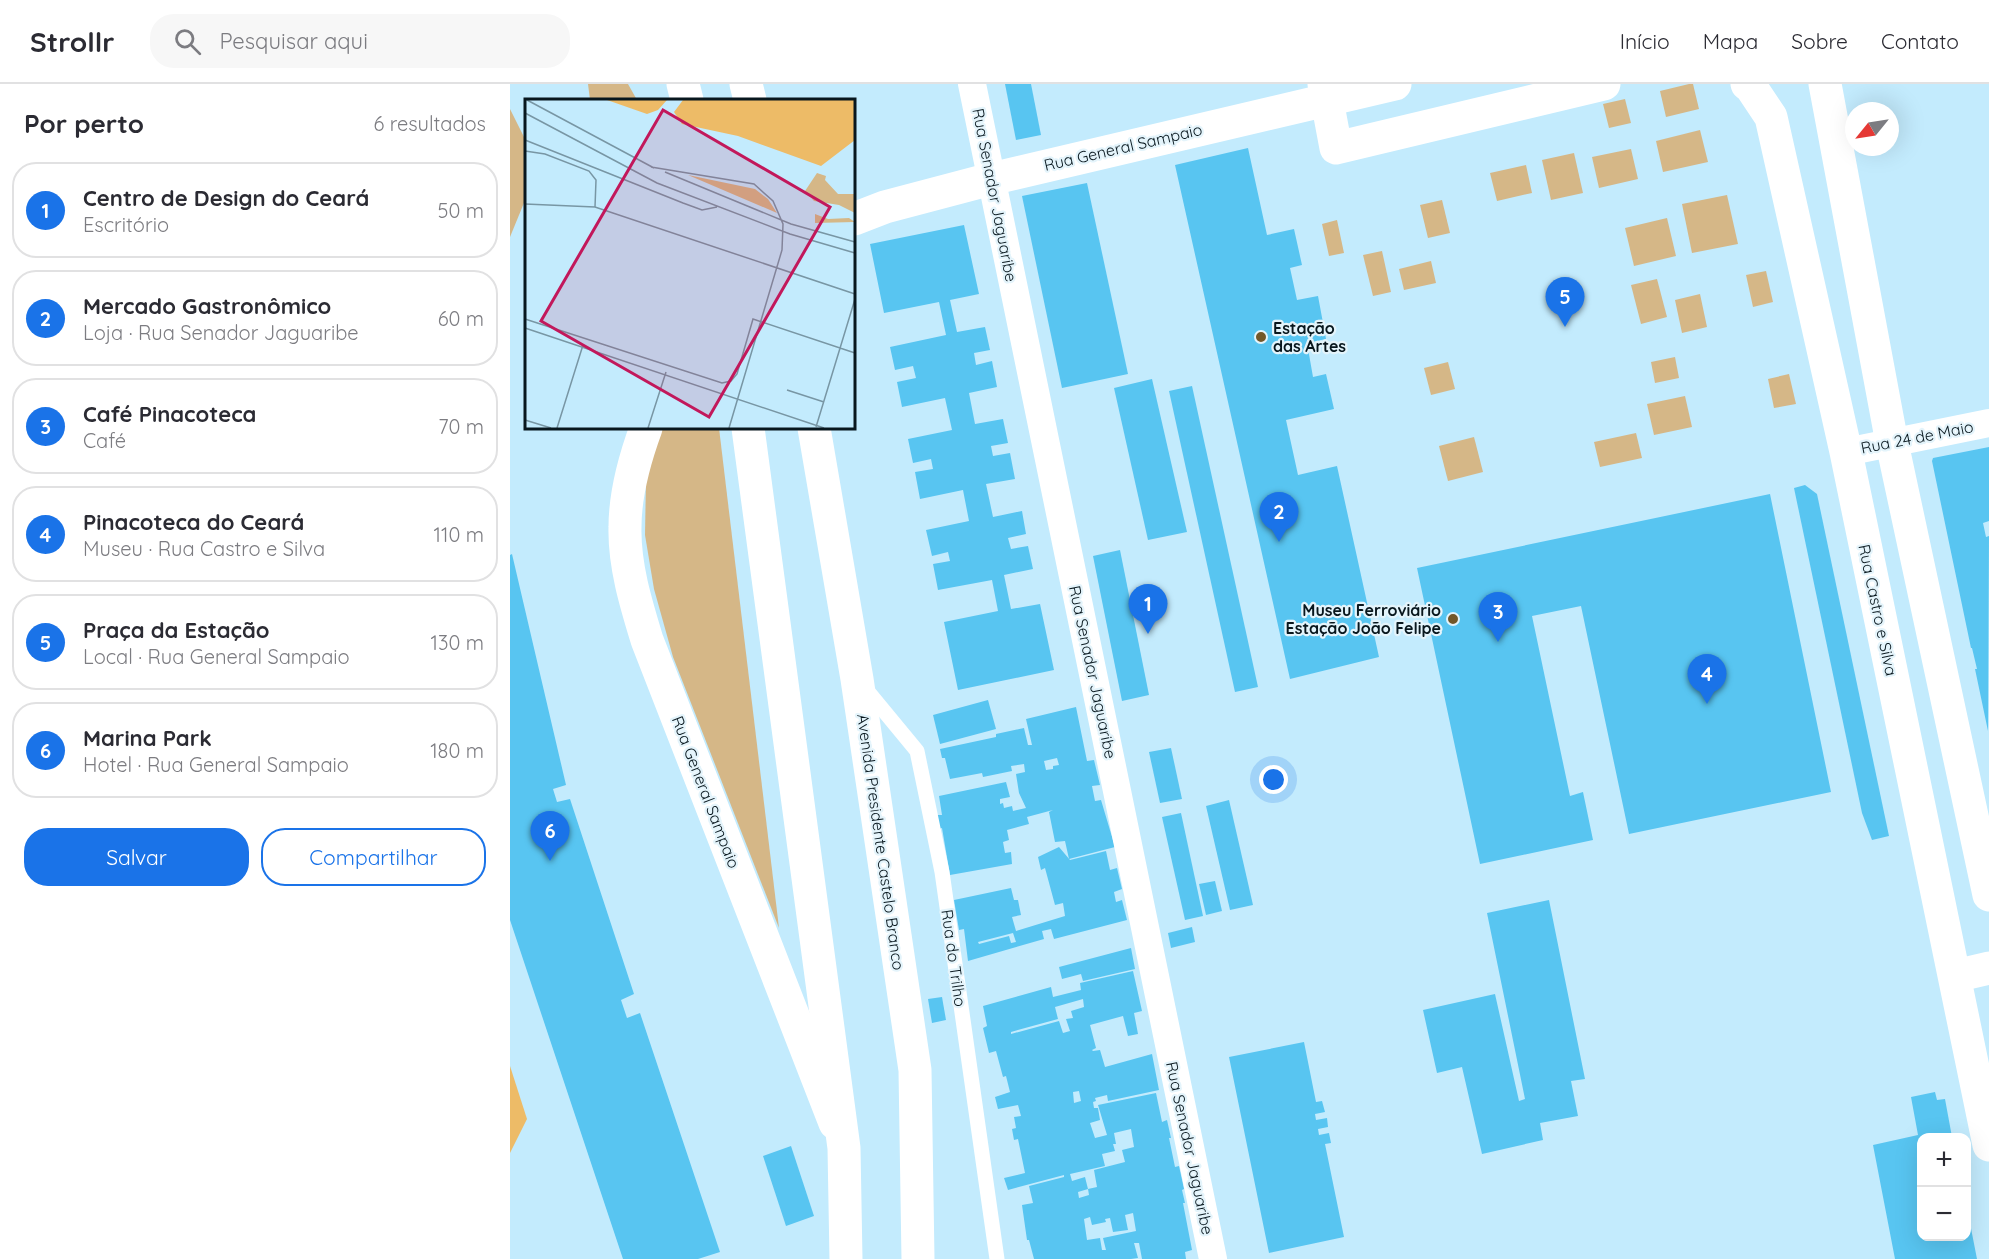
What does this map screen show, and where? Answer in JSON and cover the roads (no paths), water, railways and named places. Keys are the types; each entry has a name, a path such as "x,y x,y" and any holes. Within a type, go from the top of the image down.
{"main road":[{"path":"683,84 687,99"},
{"path":"746,84 750,99"},
{"path":"755,84 758,99"},
{"name":"Rua General Sampaio","path":"855,219 885,207 928,195 1325,92 1395,84"},
{"path":"1325,92 1336,148 1604,84"},
{"name":"Rua Castro e Silva","path":"1747,84 1771,117 1846,452 1989,1145"},
{"path":"1825,84 1892,443 1989,895"},
{"name":"Rua General Sampaio","path":"646,429 630,481 624,526 627,556 639,611 647,640 844,1148"},
{"path":"748,429 844,1148 846,1259"},
{"name":"Avenida Presidente Castelo Branco","path":"814,429 857,679 915,1070 918,1259"},
{"path":"1955,976 1989,968"}],"street":[{"name":"Rua Senador Jaguaribe","path":"972,84 1213,1259"},
{"name":"Rua 24 de Maio","path":"1846,452 1989,423"}],"lane":[{"name":"Rua do Trilho","path":"857,679 917,751 942,872 997,1259"}],"place":[{"name":"Praça da Estação","path":"1565,327"},
{"name":"Estação das Artes","path":"1261,337"},
{"name":"Mercado Gastronômico","path":"1279,542"},
{"name":"Museu Ferroviário Estação João Felipe","path":"1453,619"},
{"name":"Centro de Design do Ceará","path":"1148,634"},
{"name":"Café Pinacoteca","path":"1498,642"},
{"name":"Pinacoteca do Ceará","path":"1707,704"},
{"name":"Marina Park","path":"550,861"}]}
